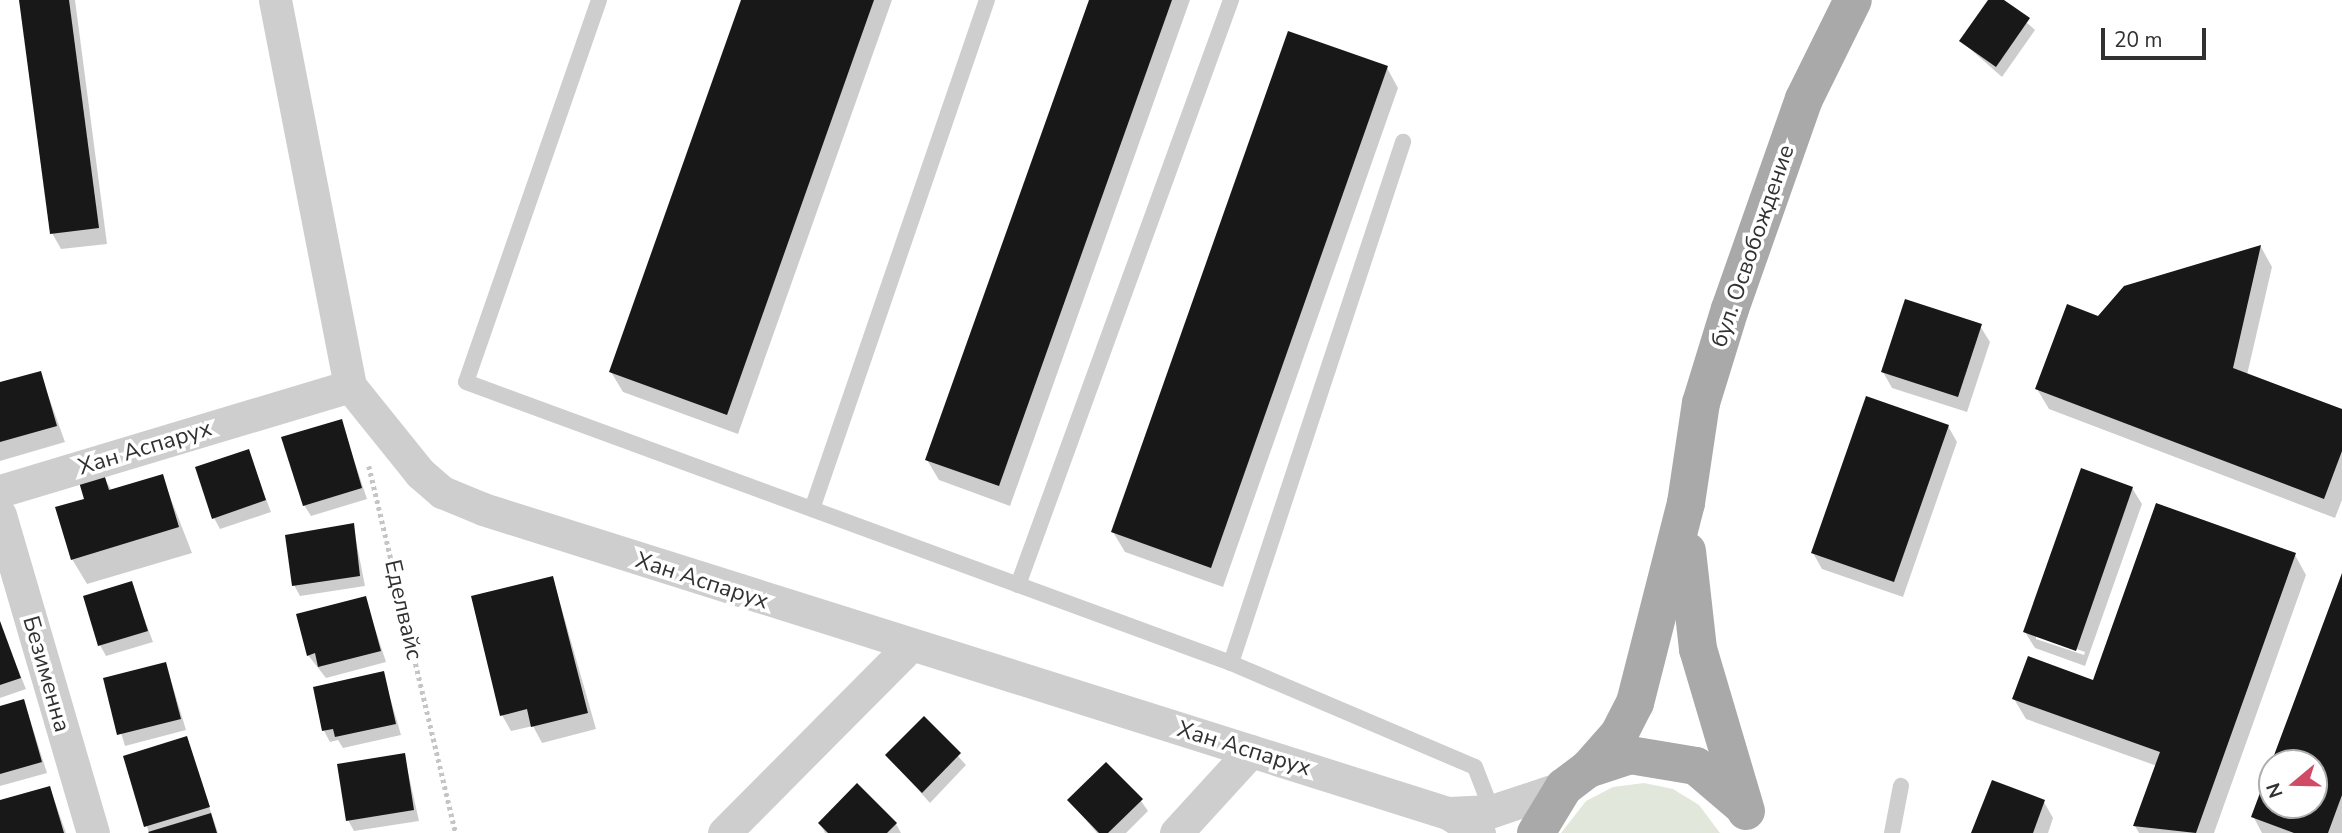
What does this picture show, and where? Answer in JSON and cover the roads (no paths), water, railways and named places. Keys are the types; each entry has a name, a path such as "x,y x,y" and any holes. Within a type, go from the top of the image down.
{"main road":[{"name":"бул. Освобождение","path":"1535,833 1635,704 1686,503 1701,403 1730,309 1804,99 1853,0"},
{"name":"бул. Освобождение","path":"1686,503 1698,649 1751,822"},
{"path":"1576,778 1630,755 1675,758 1716,777 1751,822"}],"street":[{"path":"275,0 350,386"},
{"name":"Хан Аспарух","path":"0,491 350,386 442,492 908,648 1485,822 1576,778"},
{"name":"Безименна","path":"0,515 93,833"},
{"path":"724,833 908,648"},
{"path":"1176,833 1251,751"}],"lane":[{"path":"599,0 466,382 1231,663 1475,767 1485,822"},
{"path":"812,509 988,0"},
{"path":"1018,585 1231,0"},
{"path":"1231,663 1403,142"},
{"path":"1892,833 1901,786"}]}
